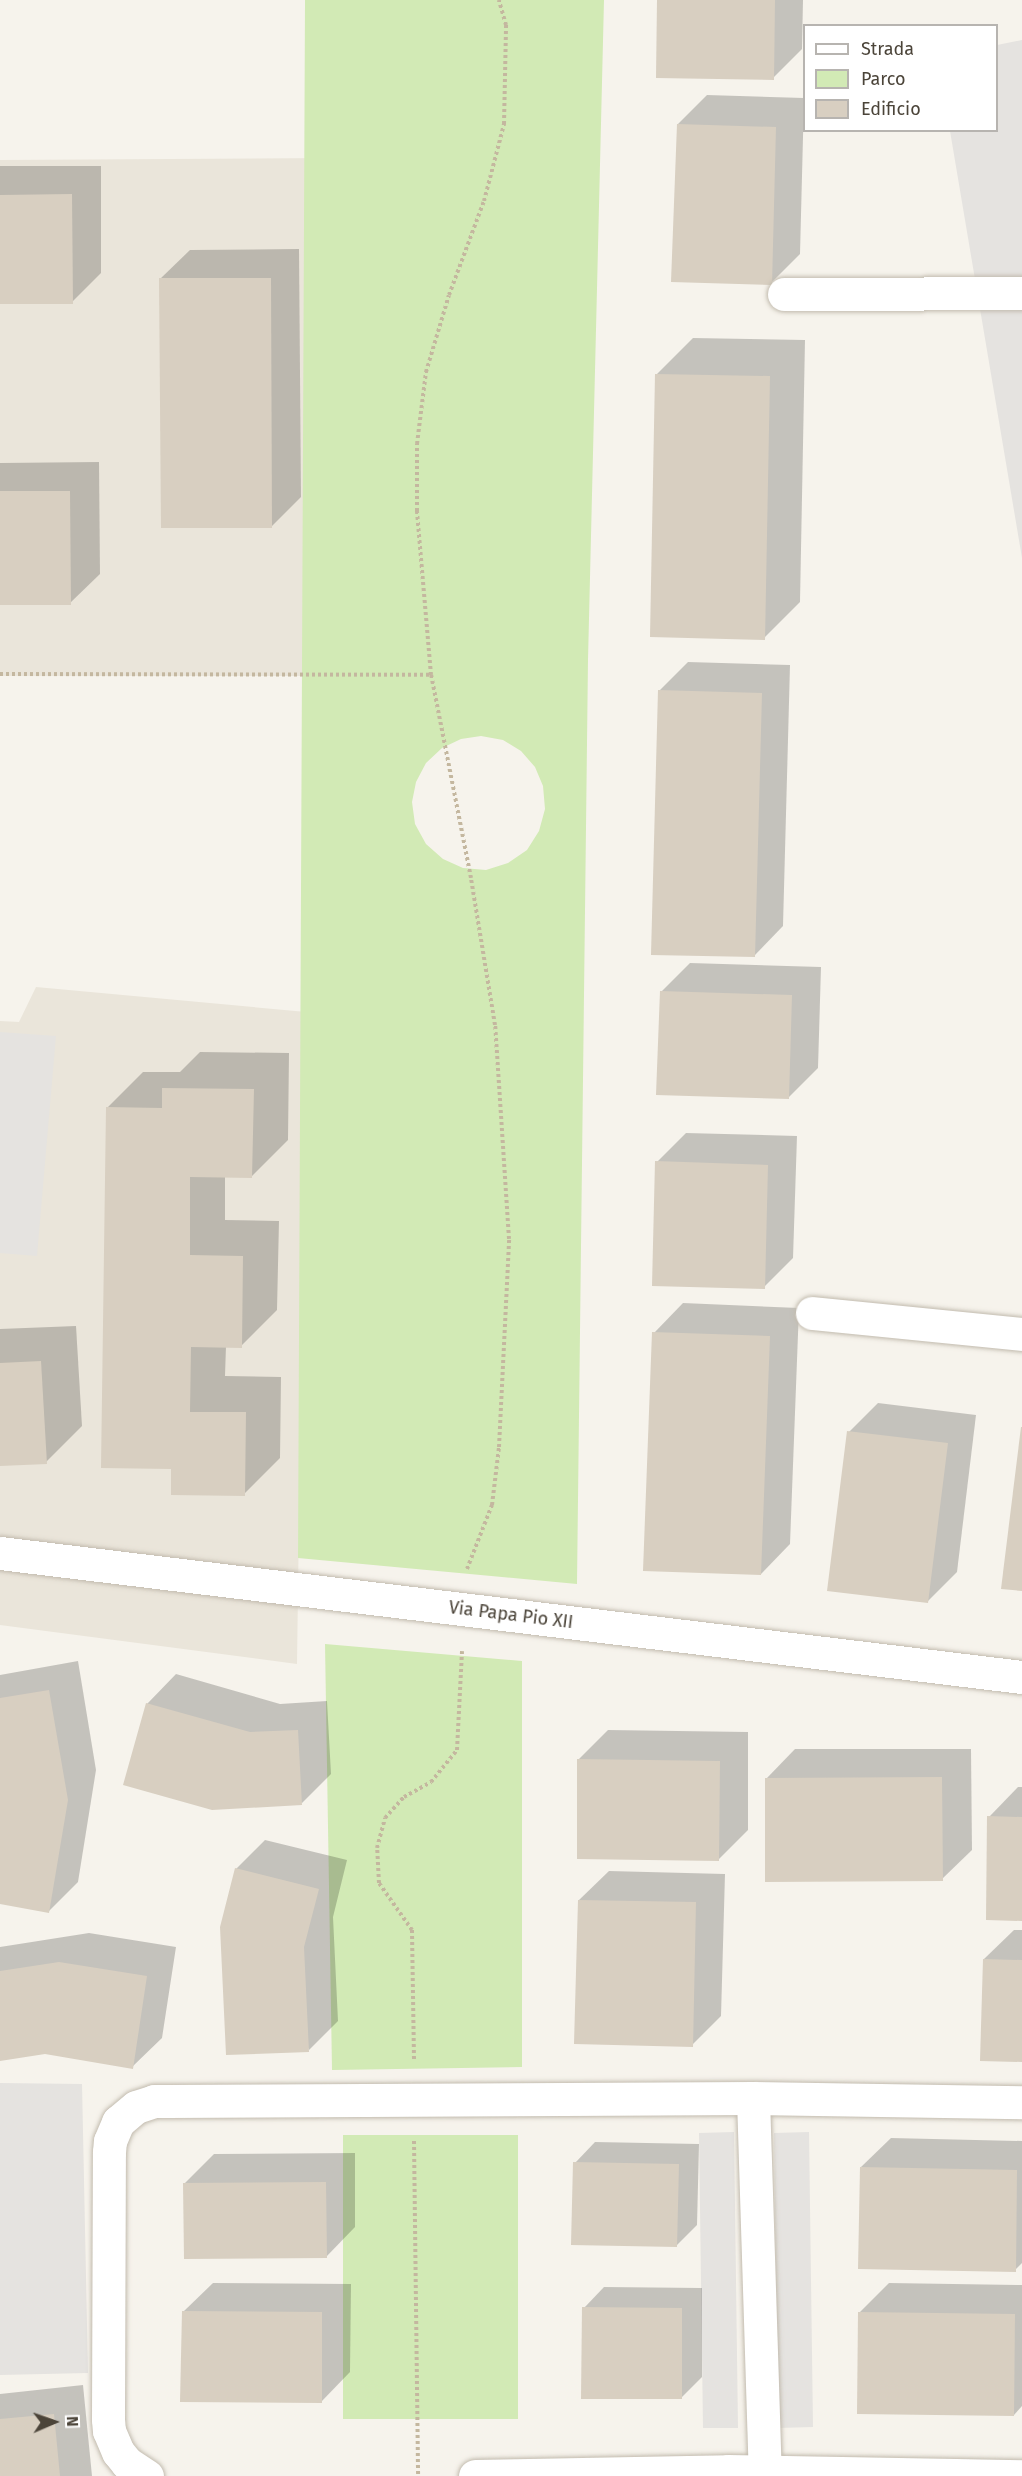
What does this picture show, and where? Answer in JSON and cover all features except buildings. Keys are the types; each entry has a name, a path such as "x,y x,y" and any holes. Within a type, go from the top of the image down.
{"street":[{"path":"784,294 1022,293"},
{"path":"812,1313 1022,1334"},
{"name":"Via Papa Pio XII","path":"0,1553 1022,1677"},
{"path":"753,2097 765,2472"},
{"path":"147,2476 127,2463 118,2452 112,2442 108,2420 109,2152 110,2141 118,2122 136,2107 154,2101 753,2097 1022,2102"},
{"path":"476,2476 765,2472 1022,2476"}],"path":[{"path":"418,2476 412,1930 380,1883 377,1848 385,1818 404,1797 431,1782 457,1750 461,1708 465,1574 492,1505 498,1447 509,1239 495,1025 471,878 431,675 417,510 417,444 426,372 449,296 484,201 504,124 506,25 499,0"},
{"path":"0,674 431,675"}],"shaded area":[{"path":"1022,40 1022,558 950,132 998,132 998,45"},
{"path":"331,158 347,676 0,676 0,160"},
{"path":"36,987 306,1012 297,1664 0,1625 0,1021 19,1022"},
{"path":"0,1032 56,1036 37,1256 0,1253"},
{"path":"0,2083 82,2084 88,2373 0,2375"},
{"path":"734,2132 738,2428 703,2428 699,2133"},
{"path":"809,2132 813,2427 778,2428 774,2133"}],"green space":[{"path":"305,0 604,0 588,660 577,1584 298,1558","holes":["481,736 503,740 521,751 535,767 543,786 545,809 539,831 527,850 508,863 486,870 463,868 443,859 426,844 415,824 412,802 416,782 426,763 442,748 461,739"]},
{"path":"325,1644 522,1661 522,2067 332,2070"},
{"path":"343,2135 518,2135 518,2419 343,2419"}]}
